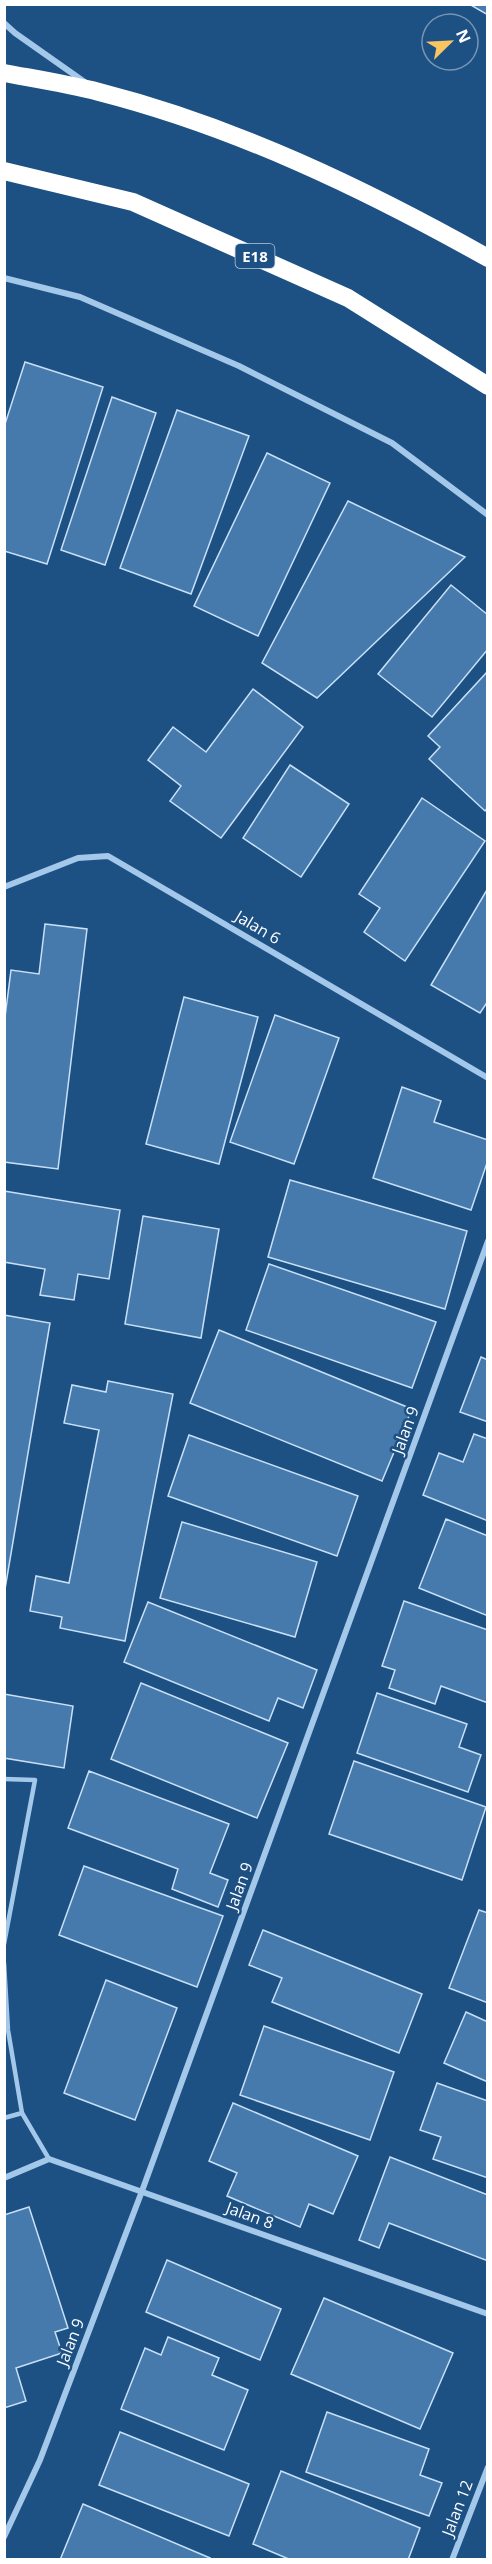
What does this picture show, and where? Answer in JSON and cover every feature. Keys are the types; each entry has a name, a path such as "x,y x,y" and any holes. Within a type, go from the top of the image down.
{"highway":[{"path":"4,73 99,92 270,148 406,212 488,258"},
{"name":"E18","path":"4,171 133,202 165,216 348,298 488,386"}],"street":[{"path":"4,22 15,33 99,92"},
{"path":"4,278 80,297 239,366 392,443 488,515"},
{"name":"Jalan 6","path":"4,887 78,858 108,856 488,1078"},
{"name":"Jalan 9","path":"4,2536 40,2460 142,2191 488,1241"},
{"path":"4,2178 49,2159"},
{"name":"Jalan 8","path":"49,2159 488,2314"},
{"name":"Jalan 12","path":"452,2559 488,2467"}],"lane":[{"path":"4,1779 35,1780 4,1944"},
{"path":"4,1963 8,2030 22,2113 49,2159"},
{"path":"4,2118 22,2113"}],"building":[{"path":"469,4 488,4 488,15"},
{"path":"25,362 103,387 47,564 4,551 4,427"},
{"path":"112,397 156,413 105,565 61,550"},
{"path":"177,410 249,436 191,594 120,568"},
{"path":"267,453 330,483 258,636 194,606"},
{"path":"348,501 465,557 317,698 262,663"},
{"path":"451,585 488,615 488,649 432,717 378,674"},
{"path":"488,671 488,807 485,811 429,759 440,747 428,736"},
{"path":"253,689 303,727 221,838 170,801 181,786 148,760 173,727 206,752"},
{"path":"290,765 349,804 301,877 243,838"},
{"path":"422,798 485,841 405,961 364,932 380,908 359,894"},
{"path":"488,888 488,1001 480,1013 431,985"},
{"path":"45,924 87,929 58,1169 4,1162 4,1025 11,970 39,974"},
{"path":"184,997 258,1017 219,1164 146,1144"},
{"path":"275,1015 339,1038 294,1164 230,1142"},
{"path":"402,1087 441,1101 434,1122 488,1140 488,1160 471,1210 373,1178"},
{"path":"290,1180 467,1231 445,1309 268,1257"},
{"path":"4,1191 120,1210 109,1279 78,1274 74,1300 40,1295 45,1269 4,1262"},
{"path":"143,1216 219,1229 201,1338 125,1324"},
{"path":"269,1264 436,1322 412,1388 246,1330"},
{"path":"4,1315 50,1323 4,1595"},
{"path":"219,1330 412,1409 382,1481 190,1403"},
{"path":"481,1357 488,1360 488,1422 460,1412"},
{"path":"108,1381 173,1394 125,1641 60,1628 62,1617 30,1611 36,1576 69,1583 99,1430 64,1423 72,1385 106,1392"},
{"path":"474,1434 488,1439 488,1521 423,1495 439,1453 463,1462"},
{"path":"189,1435 358,1496 337,1556 168,1496"},
{"path":"446,1519 488,1536 488,1616 419,1588"},
{"path":"182,1522 317,1562 295,1637 160,1598"},
{"path":"404,1601 488,1630 488,1703 441,1686 435,1704 389,1688 395,1670 382,1666"},
{"path":"148,1602 317,1670 303,1708 278,1698 269,1721 124,1662"},
{"path":"141,1683 288,1743 257,1818 111,1759"},
{"path":"377,1693 467,1724 459,1747 481,1755 468,1792 357,1753"},
{"path":"4,1694 73,1706 64,1768 4,1758"},
{"path":"354,1761 486,1807 462,1880 329,1834"},
{"path":"89,1771 229,1824 210,1873 228,1880 218,1907 172,1889 178,1869 68,1828"},
{"path":"84,1866 223,1916 197,1987 59,1935"},
{"path":"479,1910 488,1913 488,2003 449,1988"},
{"path":"263,1930 422,1994 399,2053 272,2002 282,1978 249,1965"},
{"path":"106,1980 177,2008 135,2120 64,2093"},
{"path":"466,2012 488,2022 488,2082 444,2063"},
{"path":"264,2026 394,2072 370,2140 240,2095"},
{"path":"437,2083 488,2101 488,2178 433,2159 441,2137 420,2130"},
{"path":"233,2103 358,2156 333,2214 309,2204 300,2227 227,2196 237,2173 209,2161"},
{"path":"390,2157 488,2195 488,2261 389,2223 379,2248 359,2240"},
{"path":"29,2207 68,2328 55,2332 62,2353 16,2368 26,2401 4,2408 4,2215"},
{"path":"167,2260 281,2309 260,2360 146,2312"},
{"path":"324,2298 453,2353 420,2429 291,2374"},
{"path":"168,2337 219,2358 212,2375 248,2390 224,2450 121,2409 145,2348 161,2355"},
{"path":"327,2412 429,2449 420,2475 442,2483 429,2516 306,2472"},
{"path":"120,2432 249,2484 229,2536 99,2485"},
{"path":"281,2471 420,2528 408,2560 291,2560 253,2544"},
{"path":"83,2504 210,2558 209,2560 60,2560"}]}
